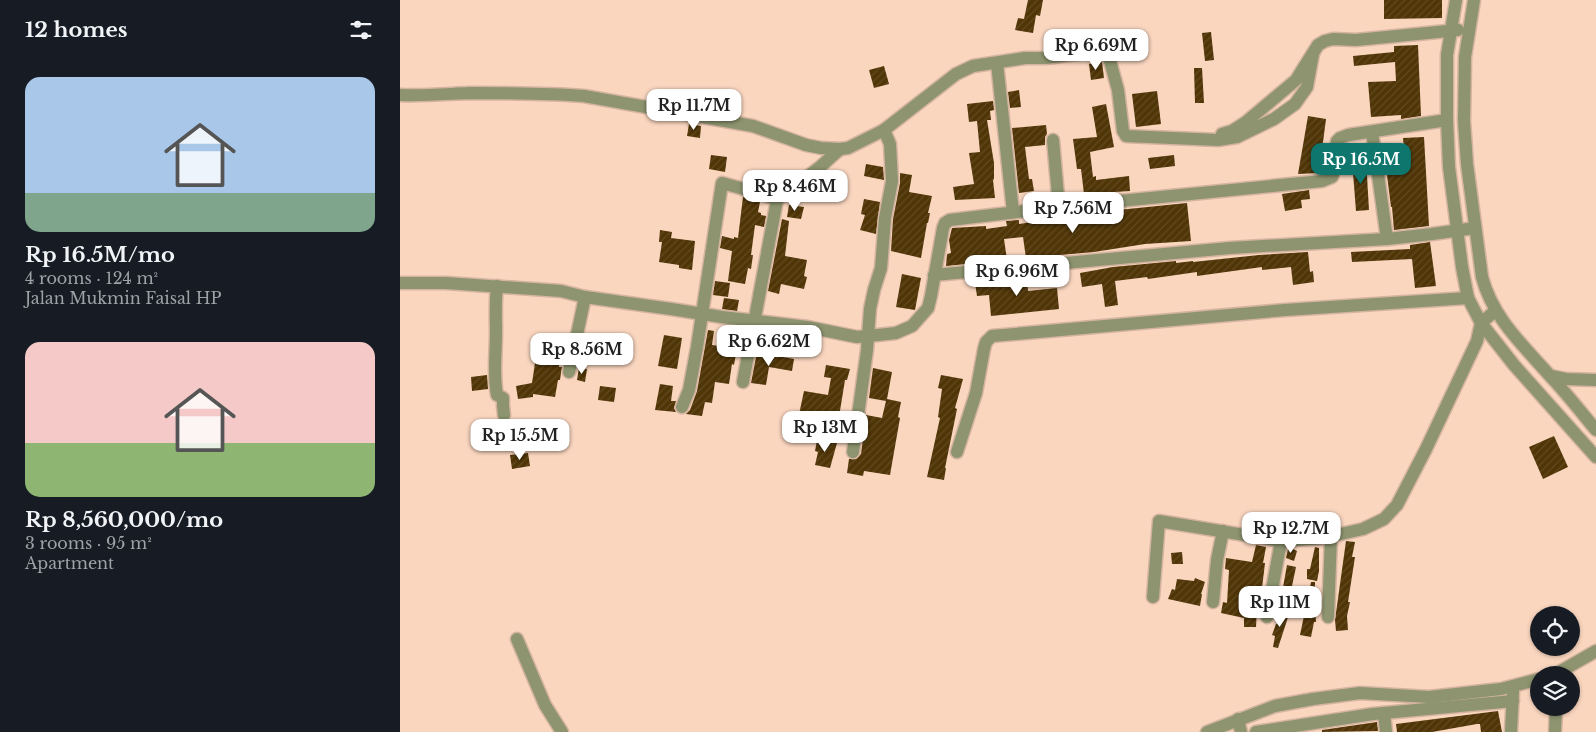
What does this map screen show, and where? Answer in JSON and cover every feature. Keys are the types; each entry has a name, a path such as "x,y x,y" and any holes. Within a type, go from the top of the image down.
{"street":[{"path":"1456,0 1448,54 1447,120 1449,167 1468,298 1481,323 1514,364 1596,457"},
{"path":"1474,0 1465,57 1464,121 1467,164 1482,278 1486,293 1495,311 1527,352 1596,430"},
{"path":"400,95 424,96 468,93 584,96 753,126 821,148 840,149 848,148 884,130 956,74 974,66 1026,58 1046,58 1107,50 1118,90 1123,131 1126,136 1218,140 1237,137 1274,119 1295,104 1307,87 1313,54 1318,45 1324,41 1469,30"},
{"path":"997,63 1013,212"},
{"path":"400,283 446,283 561,291 585,298 722,317 808,326 857,337 896,333 912,326 928,308 945,223 950,220 1059,207 1322,181 1332,177 1334,174 1337,141 1340,138 1348,135 1447,120"},
{"path":"854,452 874,290 881,268 885,218 892,182 890,144 884,130"},
{"path":"1372,132 1387,238"},
{"path":"1053,140 1059,207"},
{"path":"743,382 777,200 840,149"},
{"path":"682,407 689,390 722,183 777,200"},
{"path":"934,275 1230,248 1387,238 1476,228"},
{"path":"497,286 494,381 497,395 503,398 504,415"},
{"path":"569,372 585,298"},
{"path":"957,452 976,393 986,342 992,336 1275,311 1468,298"},
{"path":"1153,597 1159,520 1281,541 1323,538 1363,529 1384,519 1397,505 1426,449 1477,341 1481,323 1495,311"},
{"path":"1550,376 1566,379 1596,380"},
{"path":"1213,602 1217,560 1223,531"},
{"path":"1328,617 1331,536"},
{"path":"1267,617 1281,541"},
{"path":"517,639 545,704 562,732"},
{"path":"1570,666 1596,651"},
{"path":"1207,732 1240,726 1275,706 1314,698 1360,693 1429,697 1501,689 1530,681"},
{"path":"1511,732 1513,686"},
{"path":"1256,732 1384,713 1513,700"},
{"path":"1384,713 1386,732"},
{"path":"1555,732 1556,716"}],"building":[{"path":"1028,0 1043,0 1040,16 1036,15 1033,33 1015,30 1018,18 1024,19"},
{"path":"1384,0 1442,0 1442,18 1384,19"},
{"path":"1211,32 1214,60 1205,61 1202,33"},
{"path":"1418,45 1421,116 1401,119 1401,115 1371,117 1368,82 1396,81 1395,62 1354,66 1353,56 1394,52 1394,46"},
{"path":"1102,62 1104,78 1091,80 1089,64"},
{"path":"884,66 889,84 874,88 869,70"},
{"path":"1194,68 1202,68 1204,103 1195,103"},
{"path":"1019,90 1021,107 1010,108 1008,92"},
{"path":"1157,91 1161,124 1136,127 1132,94"},
{"path":"993,101 994,110 990,111 991,120 987,120 994,163 995,198 955,200 953,187 974,184 969,153 980,152 977,121 969,122 967,104"},
{"path":"1106,104 1114,147 1090,152 1093,177 1096,176 1096,180 1129,176 1130,191 1084,194 1081,169 1077,169 1073,139 1097,137 1092,107"},
{"path":"1308,116 1326,119 1319,173 1298,174"},
{"path":"689,124 701,126 700,138 687,136"},
{"path":"1046,125 1045,145 1025,147 1029,179 1032,179 1034,191 1019,193 1012,128"},
{"path":"1424,137 1429,226 1394,230 1384,151 1404,149 1403,138"},
{"path":"711,155 727,157 725,172 709,169"},
{"path":"1174,155 1175,166 1150,169 1148,158"},
{"path":"1366,159 1369,210 1356,211 1352,160"},
{"path":"866,164 883,167 884,180 864,176"},
{"path":"900,173 912,175 909,192 932,196 921,258 891,251 893,219 900,183"},
{"path":"1309,190 1310,199 1301,200 1302,208 1285,211 1282,194"},
{"path":"743,197 760,202 758,212 766,216 764,227 755,225 751,269 748,268 745,284 728,281 732,251 720,248 722,236 738,238"},
{"path":"864,199 880,202 876,234 860,230 865,215 861,214"},
{"path":"1187,203 1191,241 1145,244 1094,252 1026,258 1023,237 1004,239 1007,260 946,266 947,254 951,253 949,240 952,228 986,226 986,229 1007,226 1006,221 1019,220 1019,224 1108,211"},
{"path":"789,205 804,207 801,219 787,217"},
{"path":"782,219 789,221 785,256 807,260 804,276 807,277 804,289 781,284 779,294 768,291"},
{"path":"660,230 672,232 671,238 695,241 692,270 679,268 679,265 659,262 662,242 659,242"},
{"path":"1430,242 1436,286 1415,288 1412,259 1352,262 1351,252 1410,249 1410,245"},
{"path":"1308,252 1310,272 1313,271 1314,282 1293,285 1291,267 1262,270 1262,267 1197,276 1197,272 1148,279 1147,277 1115,281 1118,305 1105,307 1102,284 1082,287 1080,273 1113,267 1176,261 1176,263 1193,262"},
{"path":"902,274 921,278 915,310 896,307"},
{"path":"1027,278 1028,291 1057,288 1059,309 991,316 989,295 977,296 975,283"},
{"path":"715,281 730,283 728,297 713,295"},
{"path":"724,298 739,300 737,311 722,309"},
{"path":"708,330 714,331 712,345 737,348 734,365 732,364 729,384 715,382 712,403 705,402 702,416 686,414 690,410 697,391"},
{"path":"664,335 682,338 677,369 658,366"},
{"path":"584,339 591,340 589,352 582,351"},
{"path":"547,347 561,349 559,367 562,367 555,397 533,394 533,397 518,399 516,386 532,383 535,363 545,365"},
{"path":"582,352 591,353 589,365 581,364"},
{"path":"757,352 794,359 792,371 769,367 766,385 751,383"},
{"path":"826,365 850,369 847,380 845,380 838,423 813,418 810,434 794,431 804,391 828,395 831,378 824,377"},
{"path":"579,368 587,369 585,382 577,380"},
{"path":"873,368 892,372 887,399 901,402 898,417 900,418 890,475 864,471 863,476 847,473 849,459 856,459 861,454 866,415 882,418 886,401 869,398"},
{"path":"487,375 488,389 472,391 471,377"},
{"path":"941,375 963,379 955,408 957,409 944,480 927,477 940,418 938,417 942,389 938,388"},
{"path":"660,384 673,386 671,401 676,401 674,408 676,412 655,410"},
{"path":"600,386 616,388 614,402 598,400"},
{"path":"1554,436 1568,467 1543,479 1529,447"},
{"path":"817,440 837,443 830,468 815,465 818,452 815,451"},
{"path":"528,453 530,466 512,469 510,455"},
{"path":"1346,541 1355,542 1352,557 1355,557 1348,602 1350,602 1347,616 1348,630 1336,631 1335,620"},
{"path":"1256,545 1266,547 1262,588 1257,608 1256,627 1244,627 1244,618 1221,613 1223,602 1227,603 1229,570 1225,569 1226,558 1252,562"},
{"path":"1315,547 1319,548 1317,581 1307,579 1307,569 1310,569"},
{"path":"1291,548 1297,551 1294,561 1286,558 1288,549"},
{"path":"1182,552 1183,564 1172,564 1171,553"},
{"path":"1287,565 1296,567 1288,605 1279,603"},
{"path":"1195,578 1205,582 1200,606 1168,599 1172,589 1175,590 1177,579 1194,581"},
{"path":"1311,582 1315,582 1315,595 1319,595 1318,606 1315,606 1316,622 1314,622 1311,637 1300,635"},
{"path":"1290,611 1278,648 1273,647 1275,636 1272,635 1277,624 1279,612"},
{"path":"1498,711 1502,732 1481,732 1480,724 1477,724 1432,732 1397,732 1396,724"},
{"path":"1377,722 1378,731 1322,732 1322,730"}]}
